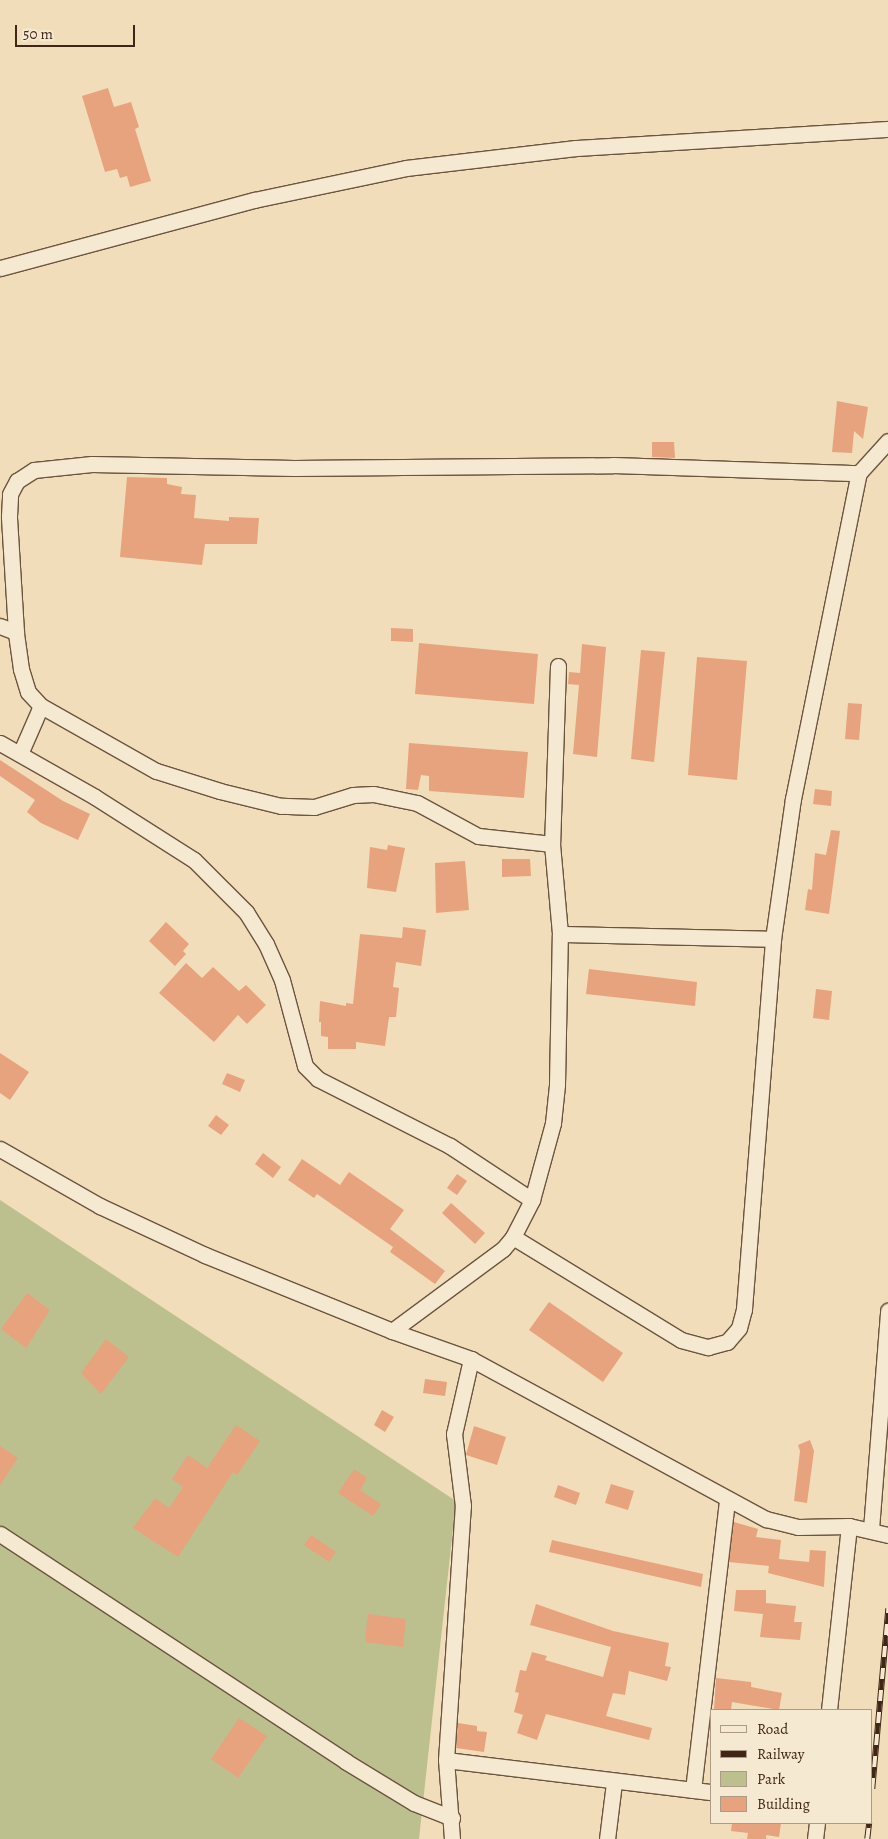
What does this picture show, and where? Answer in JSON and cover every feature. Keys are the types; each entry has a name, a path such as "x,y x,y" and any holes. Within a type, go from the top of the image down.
{"street":[{"path":"0,268 254,200 406,168 576,148 888,129"},
{"path":"513,1237 681,1340 708,1347 727,1342 739,1328 744,1309 773,939 793,799 859,473 888,441"},
{"path":"552,844 478,836 417,803 373,794 353,795 314,807 281,806 220,791 156,771 41,706 26,684 16,632 10,494 17,481 34,470 92,464 294,468 613,465 859,473"},
{"path":"0,626 16,632"},
{"path":"392,1330 503,1249 513,1237 532,1200 553,1123 557,1084 560,934 552,844 558,666"},
{"path":"20,754 41,706"},
{"path":"0,743 96,797 194,860 246,912 266,944 282,980 305,1066 318,1079 450,1146 532,1200"},
{"path":"560,934 773,939"},
{"path":"0,1149 109,1210 204,1255 392,1330 471,1359 728,1499 783,1526 849,1526 871,1529 888,1536"},
{"path":"871,1529 888,1311"},
{"path":"452,1839 452,1818 446,1760 463,1506 454,1434 471,1359"},
{"path":"693,1790 728,1499"},
{"path":"829,1709 849,1526"},
{"path":"0,1534 345,1761 414,1803 452,1818"},
{"path":"446,1760 614,1783 710,1792"},
{"path":"607,1839 614,1783"},
{"path":"815,1839 817,1824"}],"green space":[{"path":"0,1200 456,1501 419,1839 0,1839"}],"building":[{"path":"108,88 114,107 131,102 139,127 135,129 151,181 130,187 127,176 120,178 117,169 105,172 82,96"},
{"path":"837,401 868,407 863,439 854,431 852,453 832,452"},
{"path":"652,442 674,442 675,458 652,457"},
{"path":"127,477 167,478 167,484 182,487 181,494 196,495 194,518 229,521 229,517 259,518 257,544 205,544 202,565 120,557"},
{"path":"391,628 413,629 413,642 391,641"},
{"path":"419,643 538,654 534,704 415,694"},
{"path":"582,644 606,647 597,757 573,754 579,685 568,684 569,672 580,673"},
{"path":"641,650 665,652 654,762 631,759"},
{"path":"697,657 747,661 737,780 688,775"},
{"path":"848,703 862,704 859,740 845,739"},
{"path":"409,743 528,752 524,798 429,791 429,776 421,775 418,790 406,789"},
{"path":"0,760 63,801 90,814 78,840 41,823 27,812 35,800 0,776"},
{"path":"815,789 832,791 831,806 813,804"},
{"path":"831,830 840,831 829,914 805,910 808,889 812,890 815,853 826,855"},
{"path":"388,845 405,848 396,892 367,888 370,847 387,850"},
{"path":"502,859 530,859 531,876 502,877"},
{"path":"465,861 469,910 436,913 435,863"},
{"path":"166,922 189,944 183,951 186,954 175,966 149,941"},
{"path":"403,927 426,930 421,966 396,962 393,987 399,988 396,1017 389,1017 385,1046 356,1042 356,1049 328,1049 328,1037 321,1036 321,1022 319,1022 320,1001 346,1006 346,1003 353,1004 360,934 402,938"},
{"path":"186,963 202,978 213,967 239,991 246,985 266,1005 247,1024 238,1015 214,1042 159,993"},
{"path":"589,969 697,982 695,1006 586,994"},
{"path":"816,989 832,991 829,1020 813,1018"},
{"path":"0,1053 29,1072 10,1100 0,1093"},
{"path":"227,1073 245,1080 240,1092 222,1084"},
{"path":"216,1115 229,1125 221,1135 208,1126"},
{"path":"263,1153 281,1167 273,1178 255,1164"},
{"path":"302,1159 340,1185 349,1172 404,1210 390,1229 445,1271 435,1284 390,1252 393,1247 317,1194 314,1198 288,1180"},
{"path":"457,1174 467,1181 457,1195 447,1188"},
{"path":"451,1203 485,1233 475,1244 442,1213"},
{"path":"27,1293 50,1310 26,1348 1,1329"},
{"path":"549,1302 623,1353 603,1382 529,1330"},
{"path":"106,1339 129,1357 101,1394 81,1373"},
{"path":"425,1379 447,1382 445,1396 423,1393"},
{"path":"382,1410 394,1417 385,1432 374,1425"},
{"path":"236,1425 260,1441 237,1475 233,1472 178,1557 133,1528 155,1498 169,1508 183,1487 172,1479 188,1455 207,1468"},
{"path":"474,1426 506,1437 497,1465 466,1455"},
{"path":"810,1440 814,1451 807,1503 794,1501 800,1451 798,1445"},
{"path":"0,1446 18,1458 0,1485"},
{"path":"354,1469 367,1478 360,1490 381,1504 373,1516 338,1493"},
{"path":"611,1484 634,1491 628,1510 605,1503"},
{"path":"558,1485 580,1493 576,1505 554,1497"},
{"path":"734,1522 758,1529 756,1537 781,1540 779,1559 809,1562 810,1550 826,1551 824,1587 768,1573 769,1566 729,1562"},
{"path":"311,1535 336,1552 329,1562 304,1545"},
{"path":"552,1540 703,1574 701,1587 549,1552"},
{"path":"736,1590 766,1590 766,1603 796,1606 794,1622 802,1622 800,1640 760,1637 763,1614 734,1611"},
{"path":"536,1604 613,1631 669,1643 665,1666 671,1667 667,1681 629,1671 625,1695 613,1693 606,1716 652,1728 649,1740 546,1714 537,1740 517,1733 523,1715 514,1712 519,1693 515,1692 520,1670 526,1671 532,1652 547,1656 545,1660 603,1677 611,1647 530,1625"},
{"path":"368,1614 406,1619 403,1647 365,1642"},
{"path":"716,1678 751,1682 751,1687 782,1693 779,1709 732,1702 731,1709 714,1709"},
{"path":"239,1718 267,1736 238,1778 211,1759"},
{"path":"458,1723 477,1726 477,1731 487,1732 484,1752 456,1748"},
{"path":"732,1824 781,1824 779,1837 766,1835 766,1839 747,1839 748,1833 731,1831"}],"railway":[{"path":"873,1778 888,1609"},
{"path":"867,1839 869,1824"}]}
